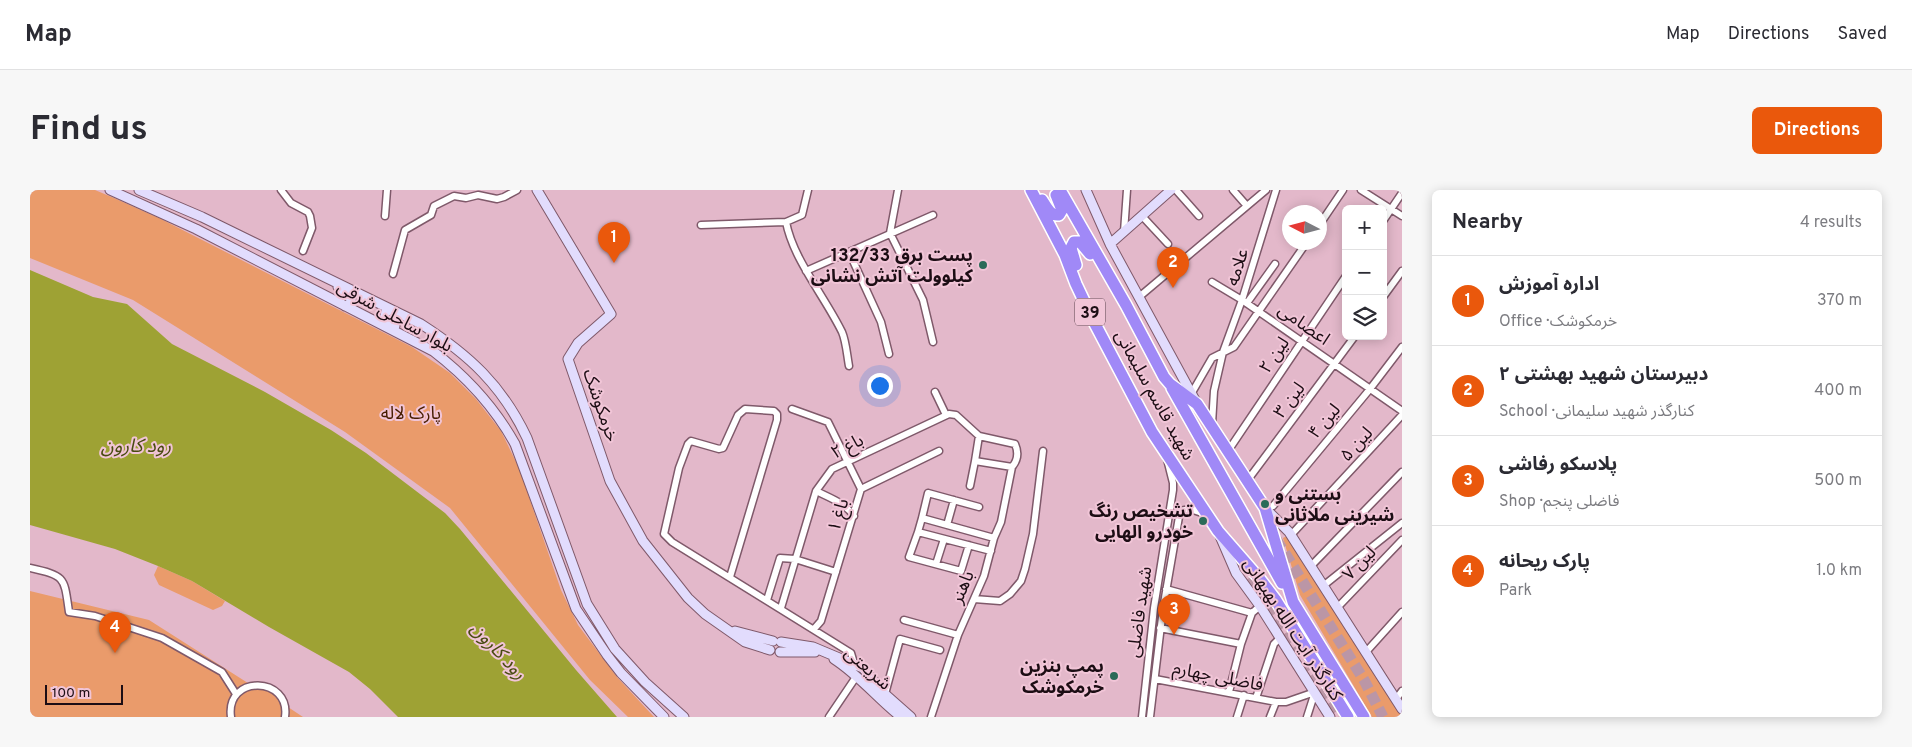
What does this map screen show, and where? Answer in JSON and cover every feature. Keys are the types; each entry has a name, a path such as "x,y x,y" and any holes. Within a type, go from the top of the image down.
{"highway":[{"name":"شهید قاسم سلیمانی","path":"1029,190 1065,255 1080,291 1152,432 1218,531"},
{"path":"1036,190 1050,211 1055,215 1059,215 1062,210 1054,190"},
{"name":"شهید قاسم سلیمانی","path":"1060,190 1164,376 1170,384 1193,398 1264,508"},
{"path":"1080,291 1079,278 1071,248 1074,242 1078,241 1117,289"},
{"name":"39","path":"1170,384 1293,602 1364,717"},
{"name":"39","path":"1264,508 1293,602"},
{"name":"39","path":"1218,531 1275,599 1348,717"}],"main road":[{"name":"بلوار ساحلی شرقی","path":"110,190 190,226 432,351 450,364 473,386 503,423 515,444 525,466 576,609 612,661 664,717"},
{"name":"بلوار ساحلی شرقی","path":"139,190 202,217 420,324 443,338 486,374 502,393 516,415 527,438 587,604 615,649 645,682 684,717"},
{"name":"خرمکوشک","path":"538,190 611,314 578,343 568,359 610,481 634,527 662,567 688,598 725,628"},
{"path":"1086,190 1110,244 1193,398"},
{"path":"1110,244 1171,190"},
{"path":"326,277 351,298 351,304 345,306"},
{"path":"392,310 384,314 386,322 420,339 432,351"},
{"path":"1264,508 1291,535 1402,709"},
{"name":"کنارگذر آیت الله بهبهانی","path":"1218,531 1236,574 1260,606 1330,717"},
{"path":"725,628 744,642 775,653 780,652 783,647 777,641 770,645 770,650"},
{"name":"شریعتی","path":"725,628 746,635 813,647 836,658 859,672 901,717"},
{"name":"شریعتی","path":"780,652 812,651 836,658"},
{"name":"شریعتی","path":"883,698 911,717"}],"street":[{"path":"282,190 285,197 291,203 308,212 310,216 312,228 303,251"},
{"path":"385,216 387,190"},
{"path":"393,274 406,230 430,215 434,206 454,196 466,198 478,195 497,199 517,190"},
{"path":"700,225 786,222 802,214 808,190"},
{"path":"898,190 890,233 923,300 933,342"},
{"path":"1124,232 1127,190"},
{"path":"1176,190 1199,216"},
{"path":"1233,190 1247,206"},
{"path":"1139,297 1266,190"},
{"name":"علامه","path":"1212,425 1214,390 1223,352 1245,302 1276,190"},
{"path":"1327,214 1343,190"},
{"path":"1361,190 1402,216"},
{"path":"1387,215 1402,193"},
{"path":"806,271 933,215"},
{"path":"1142,216 1168,244"},
{"path":"786,222 806,271 843,333 849,366"},
{"path":"1223,352 1234,347 1302,250"},
{"path":"850,252 881,322 889,354"},
{"path":"1245,302 1274,264"},
{"path":"1384,295 1402,271"},
{"name":"اعصامی","path":"1212,282 1260,312 1402,411"},
{"name":"لین ۲","path":"1228,451 1342,282"},
{"name":"لین ۳","path":"1247,481 1352,340"},
{"name":"لین ۴","path":"1264,508 1273,506 1370,389 1402,347"},
{"name":"علامه","path":"1193,398 1212,358 1223,352"},
{"path":"936,392 946,415 956,415 979,436 1015,444 1018,455 1012,467 975,461"},
{"path":"792,409 828,422 861,488"},
{"path":"730,577 777,420 778,414 774,411 745,410 738,415 723,448 719,449 691,441 688,444 679,468 664,534 672,542 851,653 859,672 829,717"},
{"name":"باغ ۲","path":"780,608 816,491 832,469 946,415"},
{"name":"لین ۵","path":"1291,535 1402,415"},
{"path":"970,486 979,436"},
{"name":"باغ ۱","path":"814,629 821,621 861,488 939,451"},
{"path":"974,599 1000,601 1010,594 1021,581 1033,534 1044,452"},
{"name":"شهید فاضلی","path":"1142,717 1154,608 1173,483 1165,453"},
{"name":"باهنر","path":"931,717 958,634 984,576 994,538 1001,522 1012,467"},
{"path":"1310,566 1402,472"},
{"path":"816,491 841,503 854,516"},
{"path":"969,545 962,571 910,557 928,493 979,506"},
{"path":"947,525 954,500"},
{"path":"1169,513 1174,510 1178,511 1180,515 1180,511 1190,508 1206,515"},
{"name":"شهید فاضلی","path":"1150,717 1160,628 1180,515"},
{"path":"922,518 994,538"},
{"path":"1323,586 1402,523"},
{"path":"918,532 991,552"},
{"path":"936,564 944,538"},
{"name":"لین ۷","path":"1337,608 1402,540"},
{"path":"767,600 780,558 795,559 836,572"},
{"path":"30,568 54,573 65,584 69,612 95,616 162,638 222,672 236,694"},
{"path":"1166,589 1252,613"},
{"path":"1229,692 1241,644 1252,613 1260,606"},
{"path":"1366,652 1402,612"},
{"path":"904,620 958,634"},
{"path":"1160,628 1241,644"},
{"path":"1256,698 1274,644 1280,638"},
{"path":"883,698 900,639 940,650"},
{"name":"فاضلی چهارم","path":"1155,679 1276,702"},
{"path":"231,717 232,702 236,694 251,685 259,684 268,686 281,697 285,717"},
{"path":"1396,699 1402,691"},
{"path":"1270,717 1276,702 1286,702 1315,692"},
{"path":"1306,717 1315,692"},
{"path":"1237,717 1244,695"}],"green space":[{"name":"پارک لاله","path":"30,190 95,190 114,198 161,219 412,347 450,373 476,399 501,431 519,468 561,590 578,625 617,677 654,717 628,717 590,680 450,508 345,432 133,300 30,258"},
{"path":"1287,536 1402,717 1372,717 1300,595 1283,538"},
{"path":"158,566 192,581 225,601 222,606 213,610 159,585 154,575"},
{"path":"30,591 149,620 251,685 277,690 285,705 303,717 30,717"}],"water":[{"name":"رود کارون","path":"30,270 93,297 127,304 172,344 265,392 331,430 366,453 445,513 617,717 398,717 370,689 349,672 192,581 115,549 30,525"}],"tunnel":[{"path":"1276,539 1364,680 1383,717"},
{"path":"1242,563 1341,717"}],"place":[{"name":"اداره آموزش","path":"614,263"},
{"name":"پست برق 132/33 کیلوولت آتش نشانی","path":"983,265"},
{"name":"دبیرستان شهید بهشتی ۲","path":"1173,288"},
{"name":"بستنی و شیرینی ملاثانی","path":"1265,504"},
{"name":"تشخیص رنگ خودرو الهایی","path":"1203,521"},
{"name":"پلاسکو رفاشی","path":"1174,635"},
{"name":"پارک ریحانه","path":"115,653"},
{"name":"پمپ بنزین خرمکوشک","path":"1114,676"}]}
